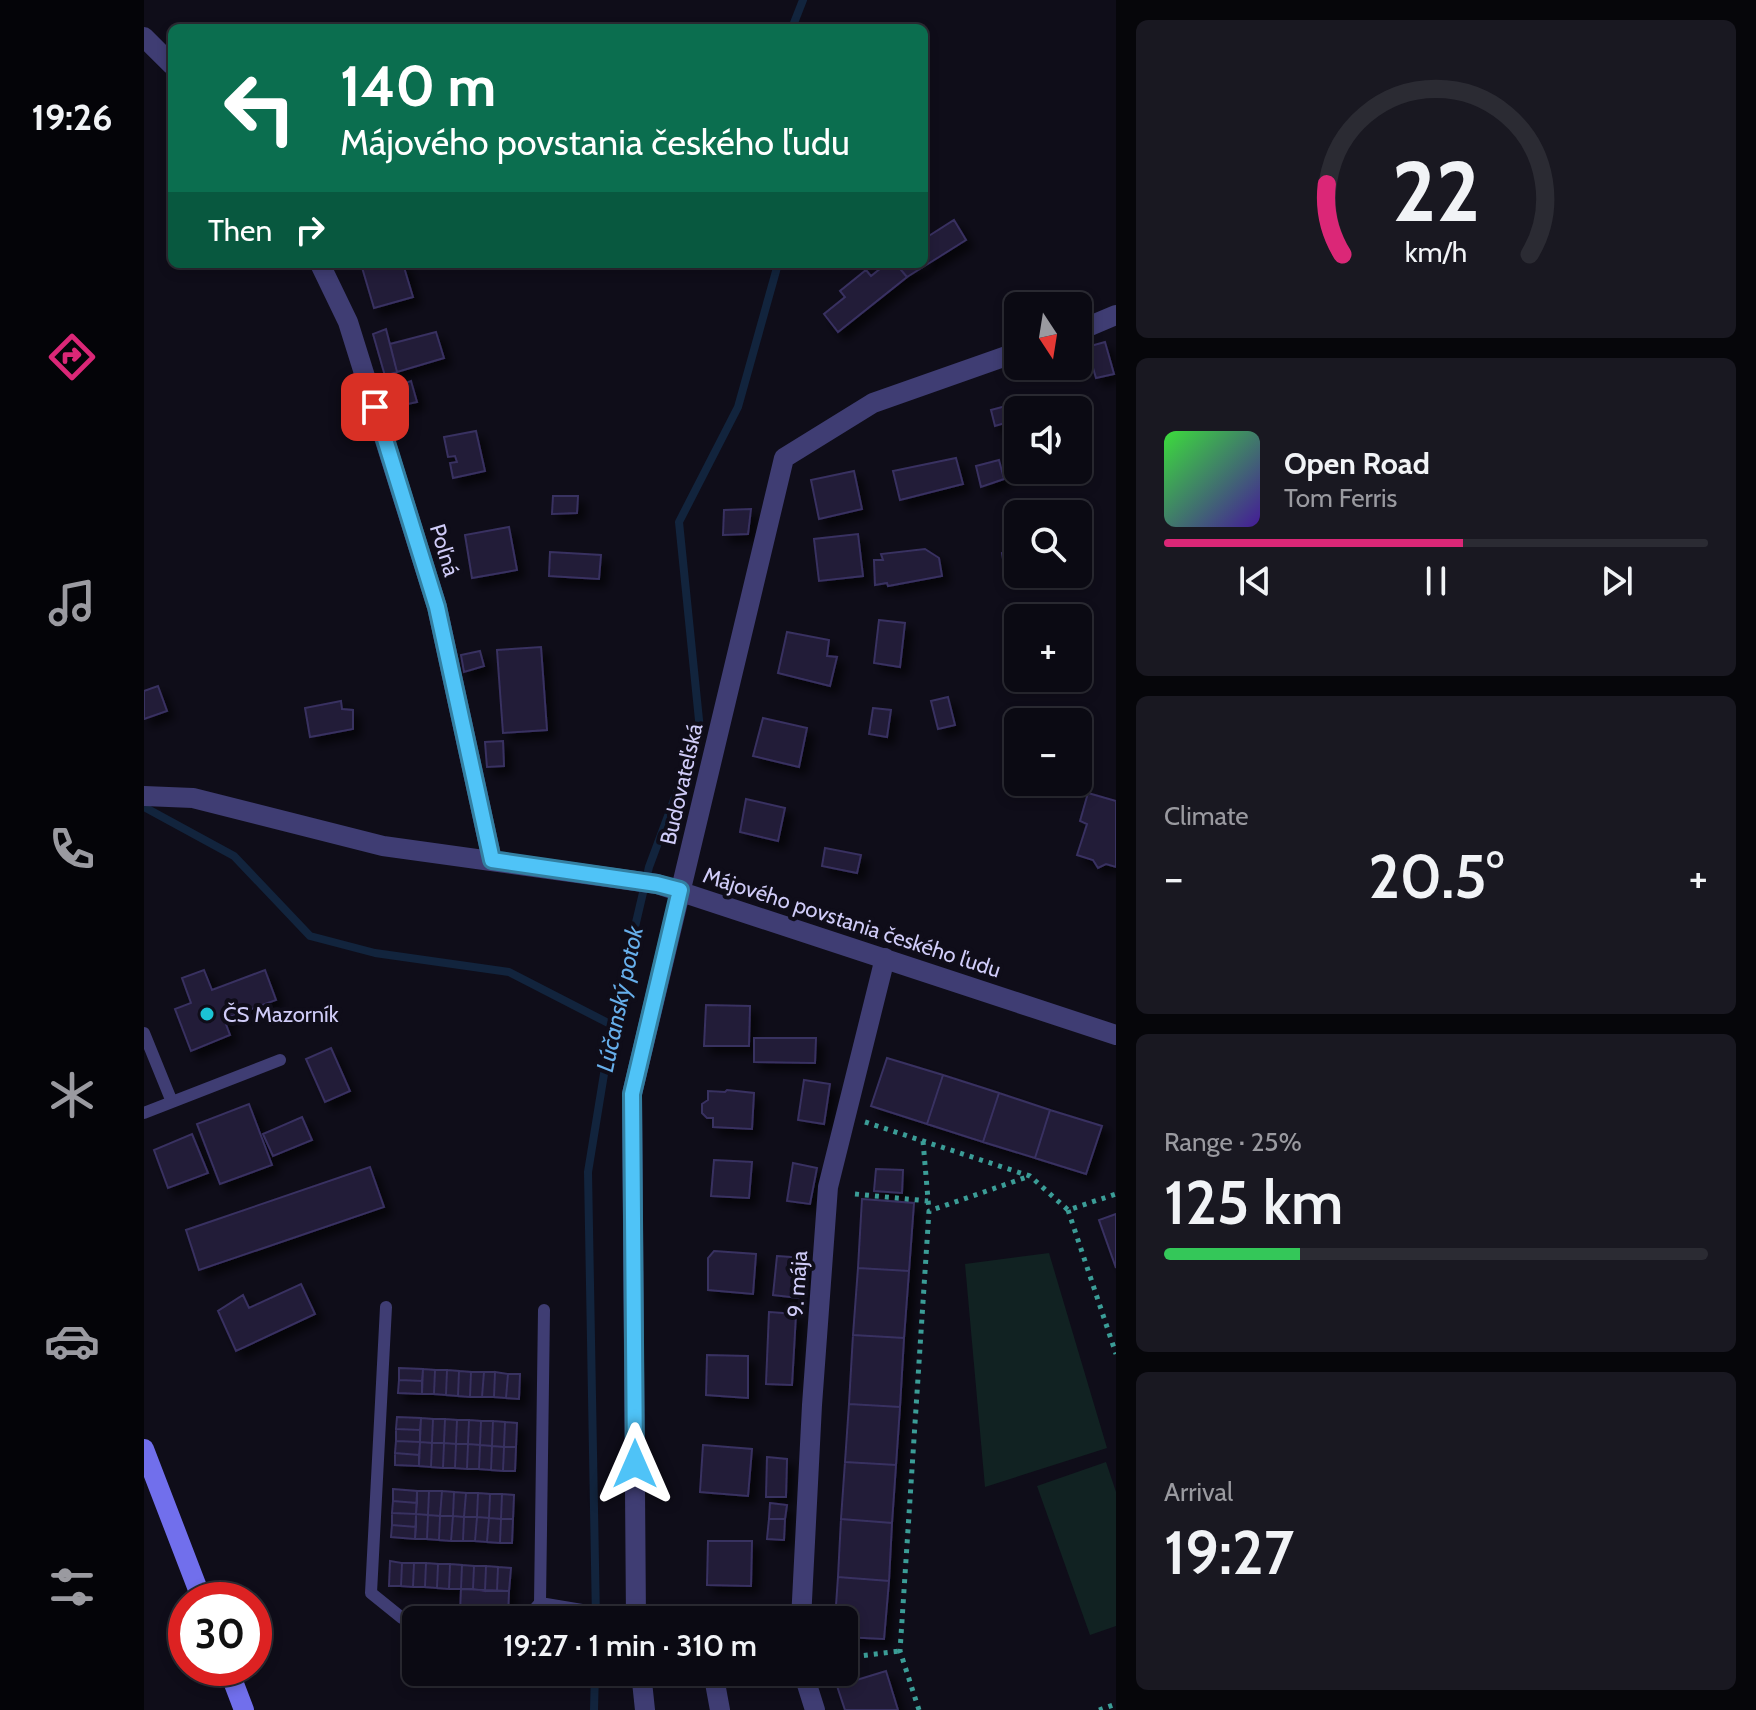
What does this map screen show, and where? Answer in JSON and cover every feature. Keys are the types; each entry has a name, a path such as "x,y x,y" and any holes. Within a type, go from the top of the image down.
{"main road":[{"path":"144,1449 195,1582"},
{"path":"235,1686 244,1710"}],"street":[{"path":"144,37 168,61"},
{"name":"Poľná","path":"322,268 348,322 437,607 492,860"},
{"path":"1092,325 1116,315"},
{"name":"Budovateľská","path":"629,1606 632,1094 784,458 873,403 1004,357"},
{"name":"Májového povstania českého ľudu","path":"144,796 193,798 383,846 657,884 1116,1035"},
{"name":"9. mája","path":"802,1606 828,1187 885,958"},
{"path":"642,1686 645,1710"},
{"path":"716,1686 720,1710"},
{"path":"807,1686 815,1710"}],"lane":[{"path":"144,1033 172,1102"},
{"path":"144,1113 280,1060"},
{"path":"386,1307 371,1593 402,1618"},
{"path":"537,1606 540,1603 544,1310"},
{"path":"540,1603 557,1606"}],"path":[{"path":"861,1121 1030,1176 1068,1210 1116,1354"},
{"path":"919,1710 900,1651 929,1211 923,1141"},
{"path":"929,1211 1030,1176"},
{"path":"855,1194 928,1201"},
{"path":"1068,1210 1116,1194"},
{"path":"858,1656 900,1651"},
{"path":"1099,1710 1116,1704"}],"shaded area":[{"path":"1049,1253 1107,1448 985,1487 965,1264"},
{"path":"1106,1462 1116,1492 1116,1626 1090,1635 1037,1486"}],"building":[{"path":"954,220 966,240 928,264 928,236"},
{"path":"362,268 404,268 413,297 374,308"},
{"path":"881,268 899,268 907,277 838,332 824,314 845,297 840,291 866,270 871,276"},
{"path":"899,268 921,268 907,277"},
{"path":"386,329 397,372 385,376 373,334"},
{"path":"436,332 444,358 397,372 390,344"},
{"path":"1105,342 1114,374 1096,378 1092,346"},
{"path":"411,381 417,402 403,405 397,386"},
{"path":"1004,406 1004,423 995,426 991,410"},
{"path":"476,431 485,471 453,478 450,463 457,462 455,456 448,457 444,437"},
{"path":"956,458 963,484 900,500 893,471"},
{"path":"999,460 1004,479 981,487 976,466"},
{"path":"854,471 862,509 819,519 811,480"},
{"path":"553,496 578,496 577,513 552,514"},
{"path":"751,509 748,534 723,535 724,510"},
{"path":"509,527 517,570 472,578 465,535"},
{"path":"858,534 863,576 819,581 814,539"},
{"path":"925,549 939,558 942,576 888,586 887,583 875,585 874,560 883,560 881,554"},
{"path":"550,552 601,555 599,579 549,576"},
{"path":"879,620 905,623 900,667 874,663"},
{"path":"787,632 829,640 827,656 837,657 830,686 778,673"},
{"path":"541,647 547,730 503,733 497,650"},
{"path":"480,651 484,666 464,672 461,655"},
{"path":"158,686 167,711 144,719 144,691"},
{"path":"948,697 955,725 938,729 931,701"},
{"path":"341,701 342,709 353,710 353,729 310,737 305,708"},
{"path":"873,708 891,710 887,737 869,734"},
{"path":"763,718 807,728 799,767 753,756"},
{"path":"503,741 504,766 487,767 485,742"},
{"path":"1092,794 1116,801 1116,867 1106,864 1098,868 1093,860 1077,855 1087,824 1080,821 1087,796"},
{"path":"746,799 785,808 778,841 740,832"},
{"path":"825,848 861,855 857,873 822,866"},
{"name":"ČS Mazorník","path":"204,970 212,990 265,970 276,1000 224,1019 230,1035 191,1051 175,1009 191,1003 182,978"},
{"path":"706,1005 750,1006 749,1046 704,1046"},
{"path":"754,1038 816,1038 815,1063 754,1062"},
{"path":"331,1048 350,1091 325,1102 306,1059"},
{"path":"887,1058 943,1075 927,1124 871,1106"},
{"path":"943,1075 999,1093 983,1142 927,1124"},
{"path":"804,1080 830,1084 824,1124 798,1120"},
{"path":"708,1091 754,1093 752,1129 713,1127 713,1118 707,1118 702,1113"},
{"path":"999,1093 1050,1110 1035,1158 983,1142"},
{"path":"249,1104 272,1165 220,1184 197,1124"},
{"path":"1050,1110 1102,1126 1086,1174 1035,1158"},
{"path":"302,1117 312,1140 273,1156 263,1134"},
{"path":"192,1134 208,1173 168,1188 154,1150"},
{"path":"714,1160 752,1162 749,1198 711,1196"},
{"path":"793,1163 817,1168 810,1204 787,1201"},
{"path":"370,1167 384,1207 199,1270 186,1230"},
{"path":"876,1169 903,1170 902,1193 874,1191"},
{"path":"862,1199 914,1203 909,1271 858,1268"},
{"path":"1116,1214 1116,1268 1099,1220"},
{"path":"714,1251 756,1254 753,1294 708,1290 708,1258"},
{"path":"777,1256 805,1258 799,1298 773,1295"},
{"path":"858,1268 909,1271 904,1338 853,1335"},
{"path":"301,1284 315,1314 236,1351 218,1311 243,1295 249,1308"},
{"path":"769,1312 796,1314 792,1385 766,1384"},
{"path":"853,1335 904,1338 900,1407 849,1404"},
{"path":"707,1355 748,1356 748,1398 706,1395"},
{"path":"399,1368 423,1369 422,1381 399,1380"},
{"path":"423,1369 435,1370 434,1394 422,1394"},
{"path":"435,1370 447,1370 446,1395 434,1394"},
{"path":"447,1370 459,1371 458,1396 446,1395"},
{"path":"459,1371 471,1372 470,1397 458,1396"},
{"path":"471,1372 484,1372 482,1397 470,1397"},
{"path":"484,1372 495,1372 494,1397 482,1397"},
{"path":"495,1372 508,1374 506,1398 494,1397"},
{"path":"508,1374 520,1374 519,1399 506,1398"},
{"path":"399,1380 422,1381 422,1394 398,1393"},
{"path":"849,1404 900,1407 896,1465 845,1462"},
{"path":"397,1417 421,1418 420,1430 396,1429"},
{"path":"421,1418 433,1419 432,1443 420,1442"},
{"path":"433,1419 445,1419 444,1443 432,1443"},
{"path":"445,1419 457,1420 456,1444 444,1443"},
{"path":"457,1420 469,1420 468,1444 456,1444"},
{"path":"469,1420 481,1421 480,1445 468,1444"},
{"path":"481,1421 493,1421 492,1446 480,1445"},
{"path":"493,1421 505,1422 504,1447 492,1446"},
{"path":"505,1422 517,1423 516,1447 504,1447"},
{"path":"396,1429 420,1430 420,1442 396,1441"},
{"path":"396,1441 420,1442 419,1455 395,1453"},
{"path":"420,1442 432,1443 431,1467 419,1466"},
{"path":"432,1443 444,1443 443,1468 431,1467"},
{"path":"444,1443 456,1444 455,1468 443,1468"},
{"path":"456,1444 468,1444 467,1469 455,1468"},
{"path":"468,1444 480,1445 479,1469 467,1469"},
{"path":"480,1445 492,1446 491,1470 479,1469"},
{"path":"703,1445 752,1449 748,1496 700,1492"},
{"path":"492,1446 504,1447 503,1471 491,1470"},
{"path":"504,1447 516,1447 515,1471 503,1471"},
{"path":"395,1453 419,1455 419,1466 395,1465"},
{"path":"767,1457 787,1459 786,1497 766,1497"},
{"path":"845,1462 896,1465 892,1523 841,1519"},
{"path":"393,1489 417,1491 417,1503 393,1501"},
{"path":"417,1491 429,1491 428,1515 416,1514"},
{"path":"429,1491 442,1491 440,1516 428,1515"},
{"path":"442,1491 454,1492 453,1516 440,1516"},
{"path":"454,1492 466,1493 464,1517 453,1516"},
{"path":"466,1493 478,1493 477,1517 464,1517"},
{"path":"478,1493 490,1494 489,1518 477,1517"},
{"path":"490,1494 502,1494 501,1519 489,1518"},
{"path":"502,1494 514,1495 513,1519 501,1519"},
{"path":"393,1501 417,1503 416,1514 392,1513"},
{"path":"770,1503 787,1505 785,1519 769,1519"},
{"path":"392,1513 416,1514 416,1527 392,1525"},
{"path":"416,1514 428,1515 427,1539 415,1539"},
{"path":"428,1515 440,1516 439,1540 427,1539"},
{"path":"440,1516 453,1516 451,1541 439,1540"},
{"path":"453,1516 464,1517 463,1541 451,1541"},
{"path":"464,1517 477,1517 475,1541 463,1541"},
{"path":"477,1517 489,1518 487,1542 475,1541"},
{"path":"489,1518 501,1519 500,1543 487,1542"},
{"path":"501,1519 513,1519 512,1543 500,1543"},
{"path":"769,1519 785,1519 784,1540 767,1539"},
{"path":"841,1519 892,1523 889,1581 838,1577"},
{"path":"392,1525 416,1527 415,1539 391,1537"},
{"path":"708,1541 752,1541 751,1586 707,1585"},
{"path":"390,1561 402,1563 401,1586 389,1586"},
{"path":"402,1563 414,1563 413,1587 401,1586"},
{"path":"414,1563 426,1563 425,1587 413,1587"},
{"path":"426,1563 438,1564 437,1588 425,1587"},
{"path":"438,1564 450,1564 449,1589 437,1588"},
{"path":"450,1564 462,1565 461,1589 449,1589"},
{"path":"462,1565 474,1566 473,1589 461,1589"},
{"path":"474,1566 486,1566 485,1591 473,1589"},
{"path":"486,1566 498,1567 497,1591 485,1591"},
{"path":"498,1567 511,1568 509,1591 497,1591"},
{"path":"838,1577 889,1581 884,1639 858,1638 858,1606 836,1606"},
{"path":"461,1589 509,1591 508,1606 460,1606"},
{"path":"886,1671 898,1710 845,1710 837,1686 858,1686 858,1680"}],"waterway":[{"name":"Lúčanský potok","path":"794,24 803,0"},
{"name":"Lúčanský potok","path":"596,1606 588,1172 612,1025 649,867 700,730 679,522 738,407 777,268"},
{"path":"144,807 234,856 310,936 375,953 509,972 612,1025"},
{"name":"Lúčanský potok","path":"594,1710 595,1686"}],"place":[{"name":"ČS Mazorník","path":"207,1014"}],"route":[{"path":"375,407 437,607 492,860 680,890 632,1094 635,1464"}]}
